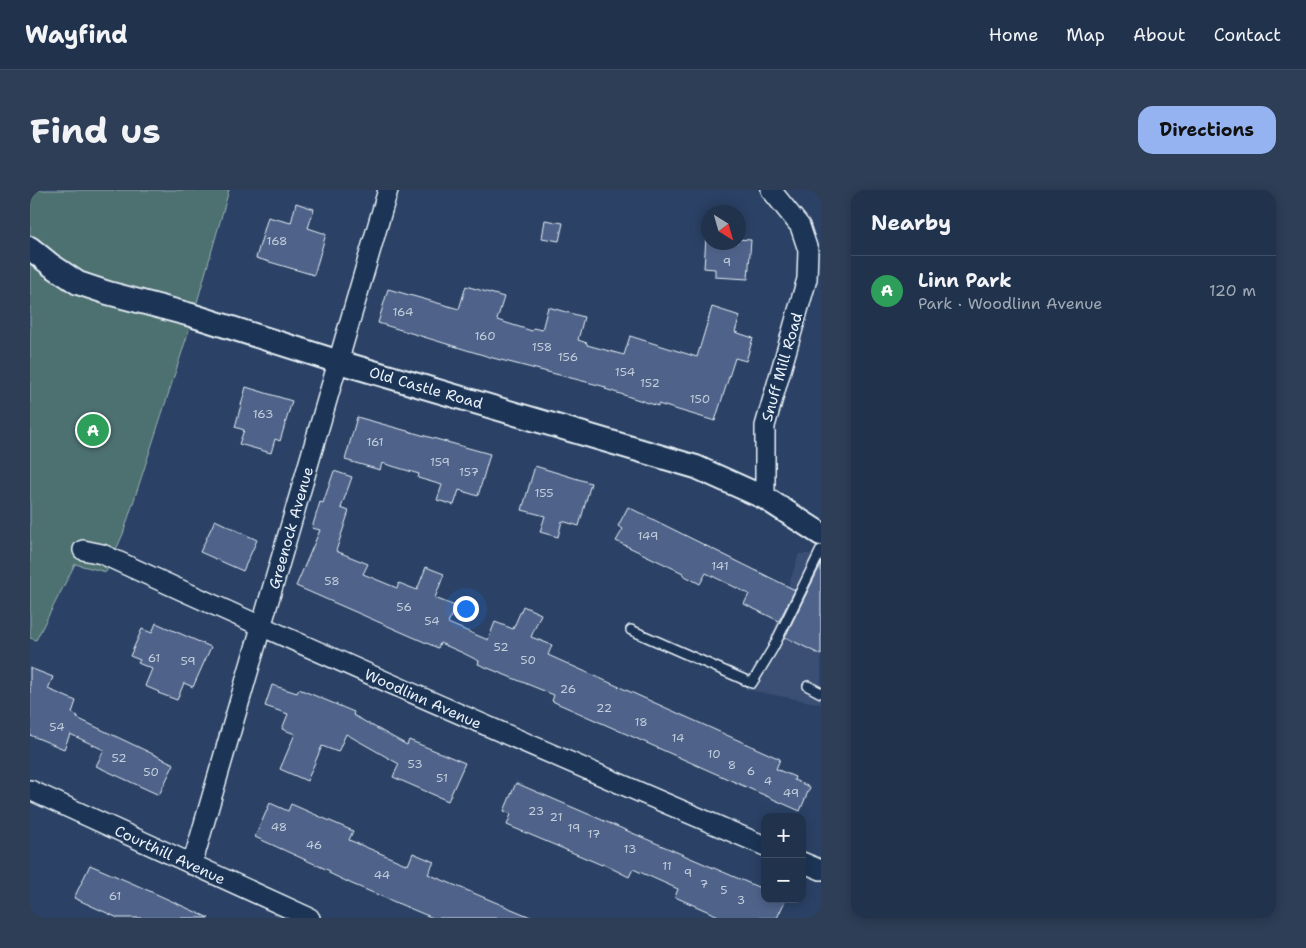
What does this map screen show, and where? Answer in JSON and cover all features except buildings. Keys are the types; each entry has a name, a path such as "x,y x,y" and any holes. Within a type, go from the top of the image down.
{"street":[{"name":"Greenock Avenue","path":"192,865 388,190"},
{"name":"Snuff Mill Road","path":"765,498 765,426 807,279 808,250 800,226 771,190"},
{"name":"Old Castle Road","path":"30,248 78,283 108,293 191,315 338,362 696,467 765,498 821,534"},
{"name":"Woodlinn Avenue","path":"83,550 102,554 528,745 761,844"},
{"name":"Courthill Avenue","path":"30,790 310,918"},
{"path":"806,864 821,870"}],"lane":[{"path":"631,630 752,683 769,655 821,550"},
{"path":"808,686 821,693"}],"shaded area":[{"path":"799,554 814,554 821,559 821,704 745,689 752,683 761,669"}],"green space":[{"path":"30,190 229,190 190,327 123,534 106,572 75,564 36,640 30,638"}],"place":[{"name":"Linn Park","path":"93,430"}]}
